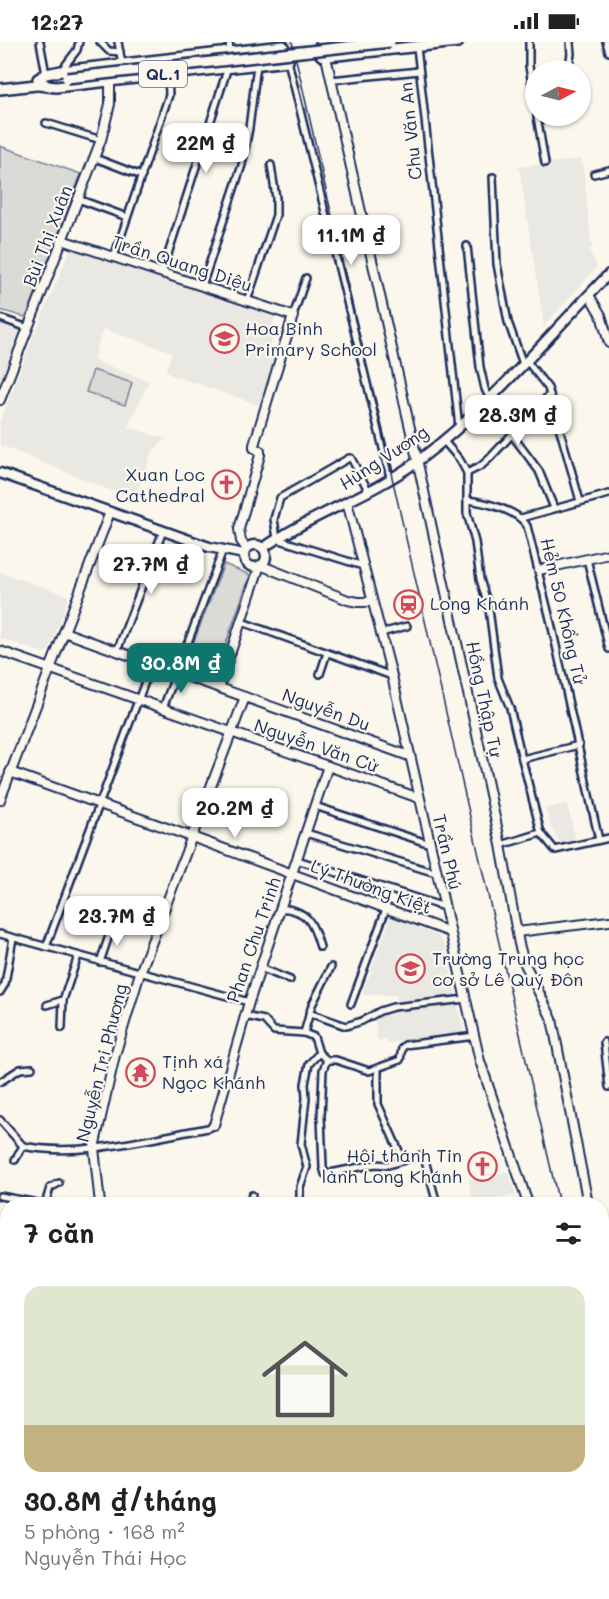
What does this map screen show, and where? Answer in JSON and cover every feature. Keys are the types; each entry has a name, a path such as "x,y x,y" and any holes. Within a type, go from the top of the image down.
{"highway":[{"path":"323,42 319,50 321,55 327,56 458,42"},
{"path":"327,56 332,54 334,49 329,42"},
{"name":"QL.1","path":"64,74 390,42"},
{"name":"QL.1","path":"0,89 64,74 122,64 229,47 282,44"},
{"path":"282,44 288,61"},
{"path":"228,67 229,47"},
{"name":"QL.1","path":"0,83 41,79 56,87 288,61"}],"main road":[{"name":"Hùng Vương","path":"263,549 417,461 488,401 609,274"},
{"path":"0,473 209,548 245,551 256,544 263,549 266,559 260,565 249,566 244,560 245,551"}],"street":[{"path":"40,42 41,79"},
{"path":"64,74 79,42"},
{"path":"100,42 110,51 120,52"},
{"path":"118,42 122,64"},
{"path":"529,42 529,60"},
{"path":"570,42 570,60"},
{"path":"606,42 609,51"},
{"name":"Chu Văn An","path":"417,46 459,427"},
{"name":"Hồng Thập Tự","path":"327,56 501,845 517,932 524,962 552,1019 587,1197"},
{"path":"288,61 390,477"},
{"path":"202,286 242,165 257,64"},
{"path":"162,273 228,67"},
{"path":"331,80 419,71"},
{"path":"114,257 169,95 168,74"},
{"name":"Bùi Thị Xuân","path":"0,400 101,140 110,104 110,80"},
{"path":"46,123 101,140"},
{"path":"539,126 545,163"},
{"path":"94,158 142,176"},
{"path":"247,301 276,215 271,165"},
{"path":"594,174 609,170"},
{"path":"493,177 498,264 508,322 525,362 544,382 550,394 580,501"},
{"path":"78,199 128,217"},
{"name":"Trần Quang Diệu","path":"62,240 293,316"},
{"path":"467,246 480,367 488,401 539,471 554,508"},
{"path":"245,551 239,530 261,455 254,445 306,278"},
{"path":"589,295 601,315 609,343"},
{"path":"0,318 28,328"},
{"path":"467,473 484,463 550,394"},
{"path":"443,440 460,460 467,473 466,513 476,542 480,579 489,609 498,678 510,708 541,833 555,850 609,837"},
{"path":"363,566 277,539 274,519 280,498 346,459 351,458 368,490"},
{"path":"467,500 495,506 521,518 609,494"},
{"name":"Trần Phú","path":"347,502 392,676 485,1079 526,1197"},
{"path":"0,800 110,512"},
{"name":"Hẻm 50 Khổng Tử","path":"521,518 527,526 539,570 599,840"},
{"path":"117,651 163,531"},
{"path":"164,708 223,550"},
{"path":"539,570 609,554"},
{"path":"587,559 609,649"},
{"path":"219,687 260,565 348,600 372,602"},
{"path":"242,622 392,676"},
{"path":"381,633 407,626"},
{"name":"Nguyễn Du","path":"64,632 409,756"},
{"name":"Nguyễn Văn Cừ","path":"0,651 419,798"},
{"path":"320,674 327,653"},
{"path":"46,947 152,663"},
{"name":"Nguyễn Tri Phương","path":"98,1197 94,1148 115,1055 140,973 245,697"},
{"path":"522,759 579,745"},
{"name":"Phan Chu Trinh","path":"214,1125 249,1002 328,766"},
{"name":"Lý Thường Kiệt","path":"10,772 450,932"},
{"path":"315,806 430,844"},
{"path":"306,833 436,873"},
{"path":"501,845 541,833"},
{"path":"297,860 444,907"},
{"path":"280,908 293,909 307,917 314,927 320,946"},
{"path":"351,1004 386,909"},
{"path":"517,932 609,921"},
{"path":"100,962 113,924"},
{"path":"0,934 249,1002"},
{"path":"0,992 5,984 13,938"},
{"path":"62,1028 63,1000 78,956"},
{"path":"304,1033 309,1013 331,967"},
{"path":"260,968 290,980"},
{"path":"309,1013 346,1026 393,1007 466,999"},
{"path":"47,1005 63,1000"},
{"path":"245,1016 264,1020 274,1031 304,1033 314,1037 319,1053 327,1060 336,1060 369,1071 378,1070 400,1060 402,1048 405,1046 475,1036"},
{"path":"604,1042 609,1087"},
{"path":"300,1197 300,1187 308,1167 301,1144 306,1098 305,1084 309,1064 319,1053"},
{"path":"327,1060 323,1070 321,1117 324,1172 327,1174 375,1164 388,1165 418,1155 424,1157 435,1197"},
{"path":"0,1082 20,1069 32,1068"},
{"path":"378,1070 378,1104 403,1160"},
{"path":"0,1120 23,1146 64,1149 94,1148 208,1128 214,1125"},
{"path":"15,1160 23,1146"},
{"path":"308,1167 323,1167"},
{"path":"47,1197 50,1188 59,1183"}],"shaded area":[{"path":"0,146 81,174 28,314 24,317 0,310"},
{"path":"582,159 592,248 589,250 597,267 544,326 519,167"},
{"path":"72,246 199,289 198,291 276,314 273,324 276,325 266,358 276,361 262,406 169,374 166,369 172,352 103,329 93,360 149,381 128,427 166,439 152,452 134,500 0,445 0,422"},
{"path":"0,319 20,326 21,333 0,385"},
{"path":"93,370 132,383 125,405 86,392"},
{"path":"224,564 250,575 214,677 184,667"},
{"path":"0,572 69,596 49,650 43,653 0,638"},
{"path":"567,803 576,840 561,843 555,835 545,809"},
{"name":"Trường Trung học cơ sở Lê Quý Đôn","path":"391,916 438,936 444,943 457,997 398,1004 396,995 362,995"},
{"path":"457,1004 466,1038 450,1037 387,1043 386,1039 377,1040 375,1018 385,1012"},
{"path":"508,1172 516,1195 472,1197 469,1180"}],"railway":[{"path":"292,42 557,1197"}],"place":[{"name":"Hoa Binh Primary School","path":"224,339"},
{"name":"Xuan Loc Cathedral","path":"226,485"},
{"name":"Long Khánh","path":"409,604"},
{"name":"Trường Trung học cơ sở Lê Quý Đôn","path":"411,969"},
{"name":"Tịnh xá Ngọc Khánh","path":"141,1072"},
{"name":"Hội thánh Tin lành Long Khánh","path":"483,1166"}]}
